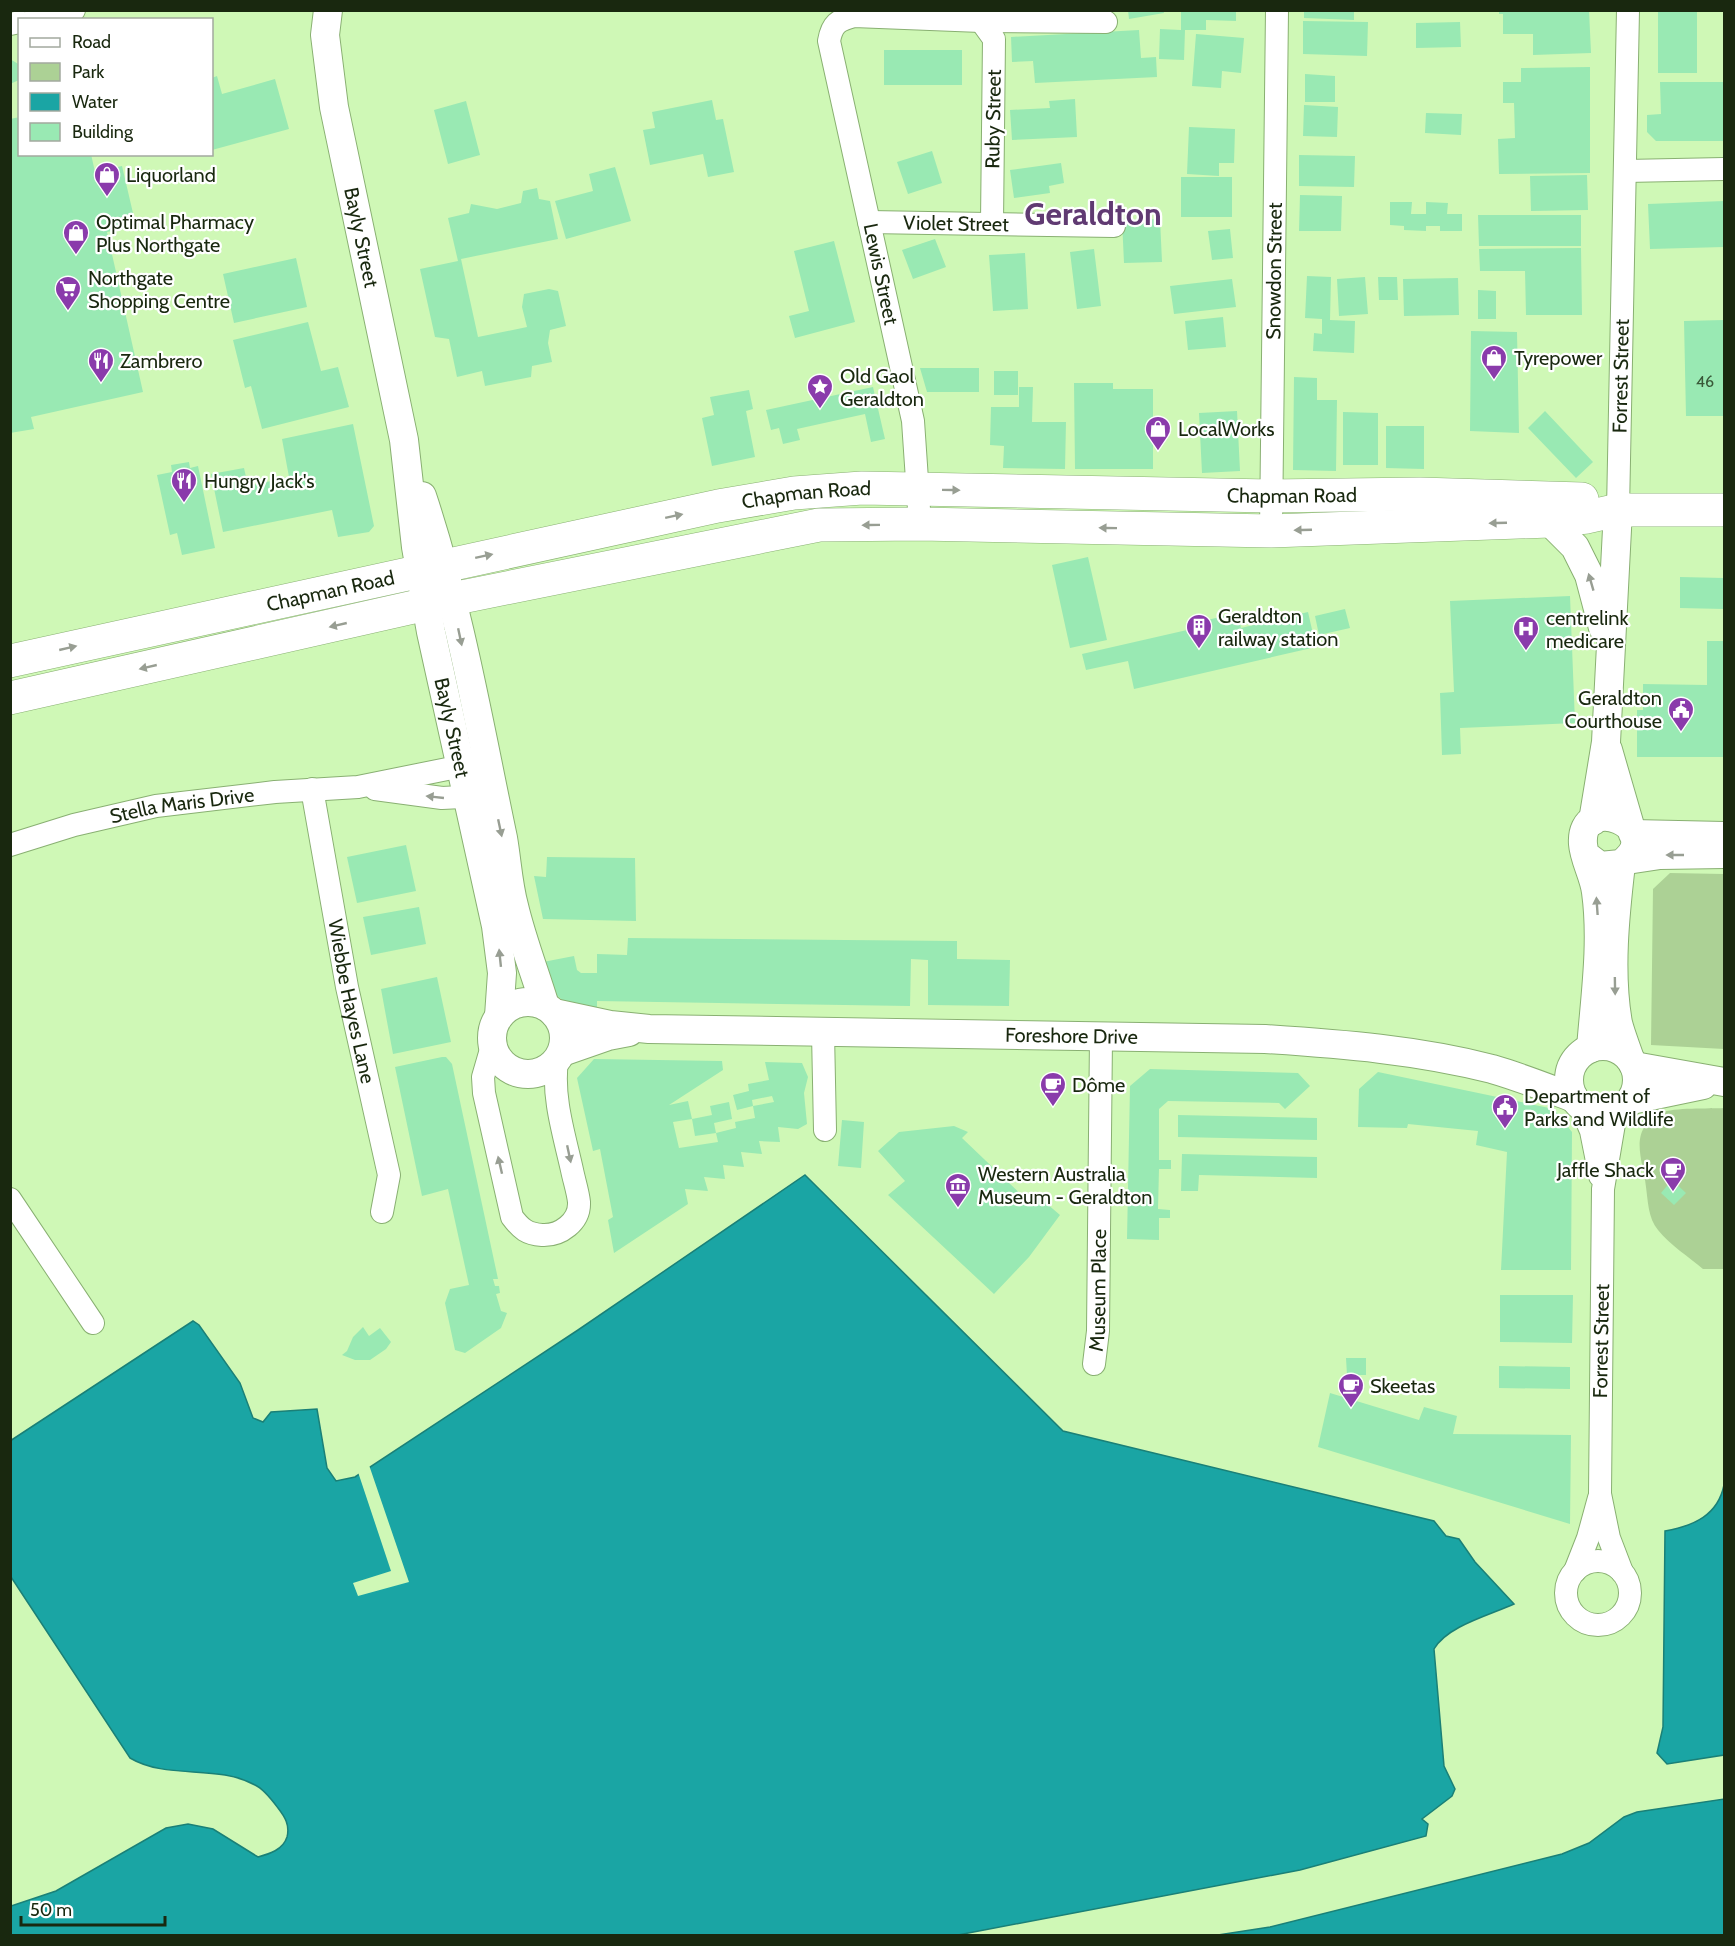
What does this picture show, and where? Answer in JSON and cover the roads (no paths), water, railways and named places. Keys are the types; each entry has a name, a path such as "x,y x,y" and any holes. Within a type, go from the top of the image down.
{"main road":[{"name":"Chapman Road","path":"10,661 718,506 794,493 862,488 1270,496 1420,494 1585,499 1618,510"},
{"name":"Chapman Road","path":"10,698 439,601 819,525 920,524 1271,531 1548,521 1587,518 1618,510 1725,510"}],"street":[{"path":"41,18 74,10"},
{"name":"Snowdon Street","path":"1271,531 1277,10"},
{"name":"Forrest Street","path":"1593,821 1606,742 1618,510 1628,10"},
{"name":"Lewis Street","path":"920,524 913,421 829,41 832,27 840,19 854,16 981,21"},
{"name":"Bayly Street","path":"322,19 334,107 481,796 526,952 550,1009"},
{"path":"981,21 1106,22"},
{"name":"Ruby Street","path":"981,21 994,39 992,222"},
{"path":"1626,171 1725,169"},
{"name":"Violet Street","path":"869,222 992,222 1114,226"},
{"path":"1548,521 1575,547 1589,575 1610,660"},
{"name":"Forrest Street","path":"1606,742 1628,846 1615,944 1616,1005 1619,1026 1632,1062"},
{"name":"Stella Maris Drive","path":"10,845 74,825 156,806 312,789 358,787 474,764"},
{"name":"Stella Maris Drive","path":"358,787 442,798 481,796"},
{"name":"Wiebbe Hayes Lane","path":"312,789 347,987 389,1175 382,1212"},
{"name":"Bayly Street","path":"481,796 502,973 499,1016"},
{"path":"1628,846 1616,817 1608,816 1593,821 1584,834 1584,850 1588,857 1596,890 1598,913 1583,1054 1569,1080 1577,1101 1597,1113 1719,1082"},
{"path":"1588,857 1600,866 1628,846 1725,836"},
{"path":"1628,846 1660,855 1725,854"},
{"path":"536,1002 550,1009 564,1031 559,1056 556,1097 579,1204 572,1222 562,1231 550,1235 522,1230 512,1217 484,1094 483,1077 492,1046 494,1025 499,1016 515,1004 536,1002"},
{"name":"Foreshore Drive","path":"550,1009 610,1025 649,1029 1265,1039 1339,1044 1413,1053 1493,1070 1577,1101"},
{"name":"Foreshore Drive","path":"559,1056 608,1036 649,1029"},
{"path":"824,1033 825,1130"},
{"name":"Museum Place","path":"1094,1364 1098,1330 1101,1037"},
{"path":"492,1046 502,1064 520,1074 540,1073 559,1056"},
{"path":"1583,1054 1611,1047 1632,1062 1719,1082"},
{"name":"Foreshore Drive","path":"1493,1070 1551,1066 1583,1054"},
{"path":"1624,1106 1638,1081 1632,1062"},
{"name":"Forrest Street","path":"1577,1101 1591,1131 1603,1189 1600,1494 1609,1538 1630,1590 1626,1609 1611,1622 1602,1625 1581,1619 1568,1602 1569,1580 1588,1538 1600,1494"},
{"name":"Forrest Street","path":"1603,1189 1624,1106"},
{"path":"13,1208 93,1323"},
{"path":"1575,1570 1595,1561 1605,1562 1622,1572"}],"water":[{"path":"805,1175 1063,1431 1434,1521 1446,1536 1459,1539 1475,1562 1514,1604 1459,1628 1440,1641 1434,1649 1444,1766 1455,1789 1452,1796 1422,1819 1428,1824 1426,1836 1300,1870 958,1935 11,1935 11,1906 56,1891 166,1828 188,1824 213,1829 258,1857 279,1848 287,1837 288,1829 281,1811 265,1792 255,1785 225,1775 160,1769 130,1758 11,1577 10,1441 193,1321 199,1325 240,1383 253,1418 263,1422 271,1412 317,1409 327,1468 336,1481 355,1477 578,1330"},
{"path":"1724,1485 1724,1755 1667,1764 1657,1753 1663,1727 1665,1531 1686,1526 1703,1517 1716,1504"},
{"path":"1724,1799 1724,1935 1218,1935 1270,1927 1562,1854 1589,1843 1624,1817 1637,1812"}],"place":[{"name":"Liquorland","path":"107,198"},
{"name":"Optimal Pharmacy Plus Northgate","path":"76,256"},
{"name":"Northgate Shopping Centre","path":"68,312"},
{"name":"Tyrepower","path":"1494,381"},
{"name":"Zambrero","path":"101,384"},
{"name":"Old Gaol Geraldton","path":"820,410"},
{"name":"LocalWorks","path":"1158,452"},
{"name":"Hungry Jack's","path":"184,504"},
{"name":"Geraldton railway station","path":"1199,650"},
{"name":"centrelink medicare","path":"1526,652"},
{"name":"Geraldton Courthouse","path":"1681,733"},
{"name":"Dôme","path":"1053,1108"},
{"name":"Department of Parks and Wildlife","path":"1505,1130"},
{"name":"Jaffle Shack","path":"1673,1193"},
{"name":"Western Australia Museum - Geraldton","path":"958,1209"},
{"name":"Skeetas","path":"1351,1409"}],"district":[{"name":"Geraldton","path":"1093,214"}]}
